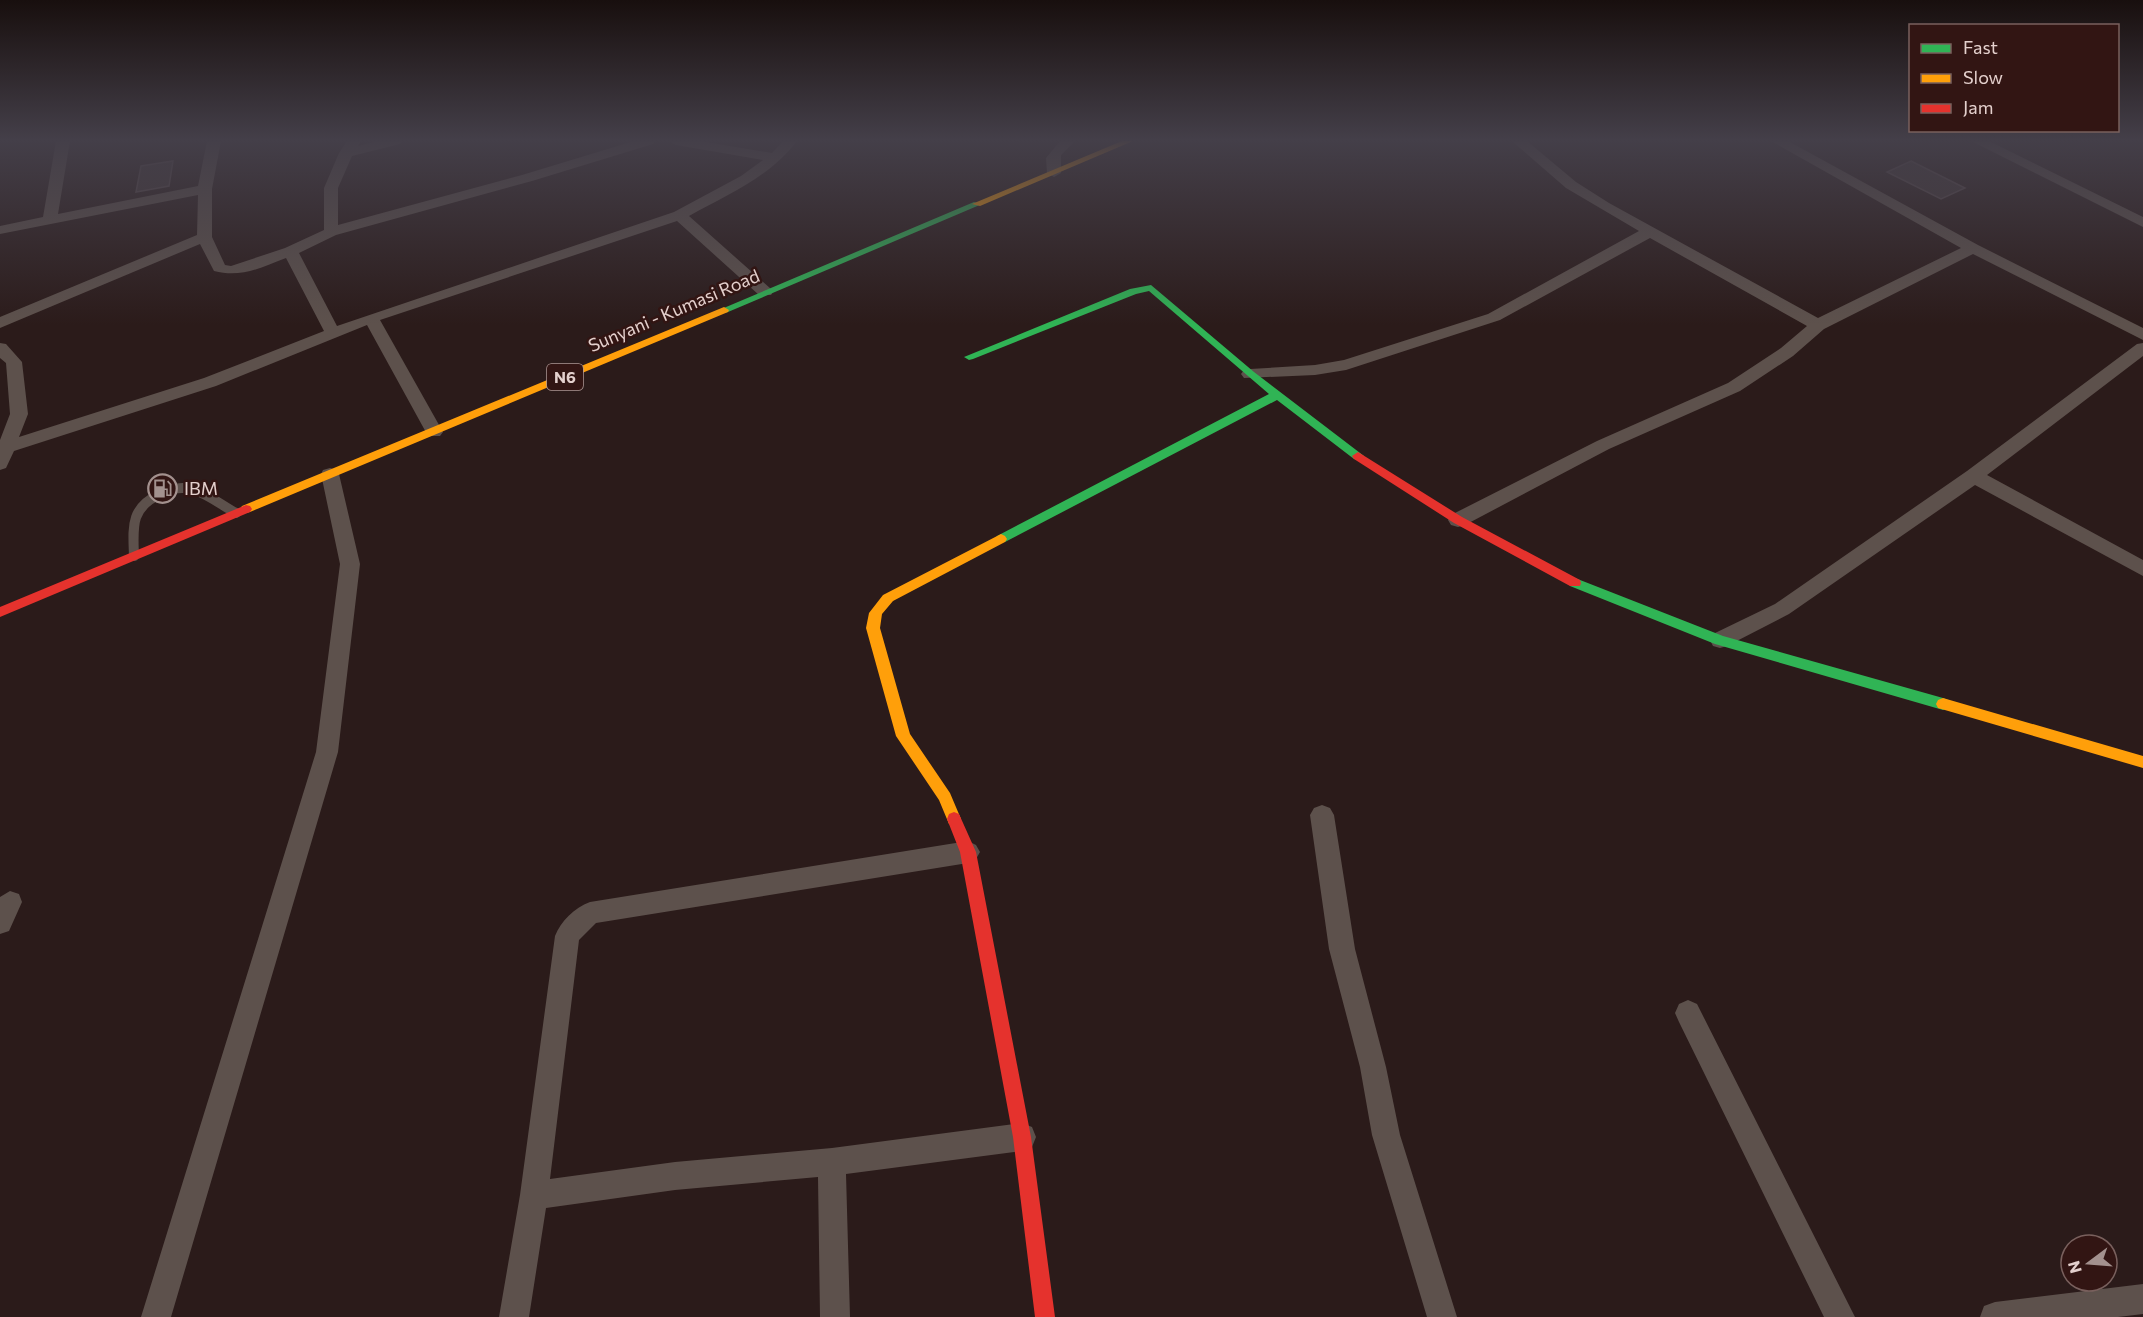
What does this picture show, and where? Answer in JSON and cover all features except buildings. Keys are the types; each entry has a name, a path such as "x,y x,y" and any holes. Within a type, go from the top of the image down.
{"street":[{"path":"50,220 53,202"},
{"path":"0,230 138,202"},
{"path":"205,202 204,237 219,267 224,270 245,268 331,232 440,202"},
{"path":"331,232 332,202"},
{"path":"7,447 210,382 371,318 679,215 702,202"},
{"name":"Sunyani - Kumasi Road","path":"0,612 982,202"},
{"path":"1600,202 1818,325"},
{"path":"1889,202 1972,248 2143,335"},
{"path":"2102,202 2143,223"},
{"path":"679,215 765,292"},
{"path":"1250,374 1315,370 1346,365 1494,317 1649,232"},
{"path":"0,324 204,237"},
{"path":"1458,520 1603,445 1734,387 1787,352 1818,325 1972,248"},
{"path":"290,251 333,333"},
{"path":"969,357 1134,291 1151,288 1250,374 1354,454 1458,520 1585,588 1720,640 2143,762"},
{"path":"371,318 434,432"},
{"path":"0,348 14,362 18,384 19,414 0,464"},
{"path":"1720,640 1782,609 1974,476 2139,356"},
{"path":"1045,1317 1022,1137 968,852 945,797 903,736 873,628 876,613 888,598 1277,395"},
{"path":"156,1317 327,752 350,564 330,474"},
{"path":"1974,476 2143,569"},
{"path":"1322,815 1342,949 1373,1067 1386,1135 1442,1317"},
{"path":"514,1317 534,1195 567,936 576,925 590,913 968,852"},
{"path":"1688,1013 1840,1317"},
{"path":"534,1195 675,1176 832,1162 1022,1137"},
{"path":"832,1162 835,1317"},
{"path":"1995,1317 2143,1299"}],"lane":[{"path":"134,556 133,522 138,507 147,499 173,488 187,488 237,513"}],"traffic: fast":[{"path":"724,310 977,204"},
{"path":"969,357 1134,291 1151,288 1250,374 1358,456"},
{"path":"1001,539 1277,395"},
{"path":"1575,583 1720,640 1943,704"}],"traffic: slow":[{"path":"977,204 981,202"},
{"path":"246,509 724,310"},
{"path":"954,819 945,797 903,736 873,628 876,613 888,598 1001,539"},
{"path":"1943,704 2143,762"}],"traffic: jam":[{"path":"1358,456 1458,520 1575,583"},
{"path":"0,612 246,509"},
{"path":"954,819 968,852 1022,1137 1045,1317"}],"place":[{"name":"IBM","path":"163,489"}]}
